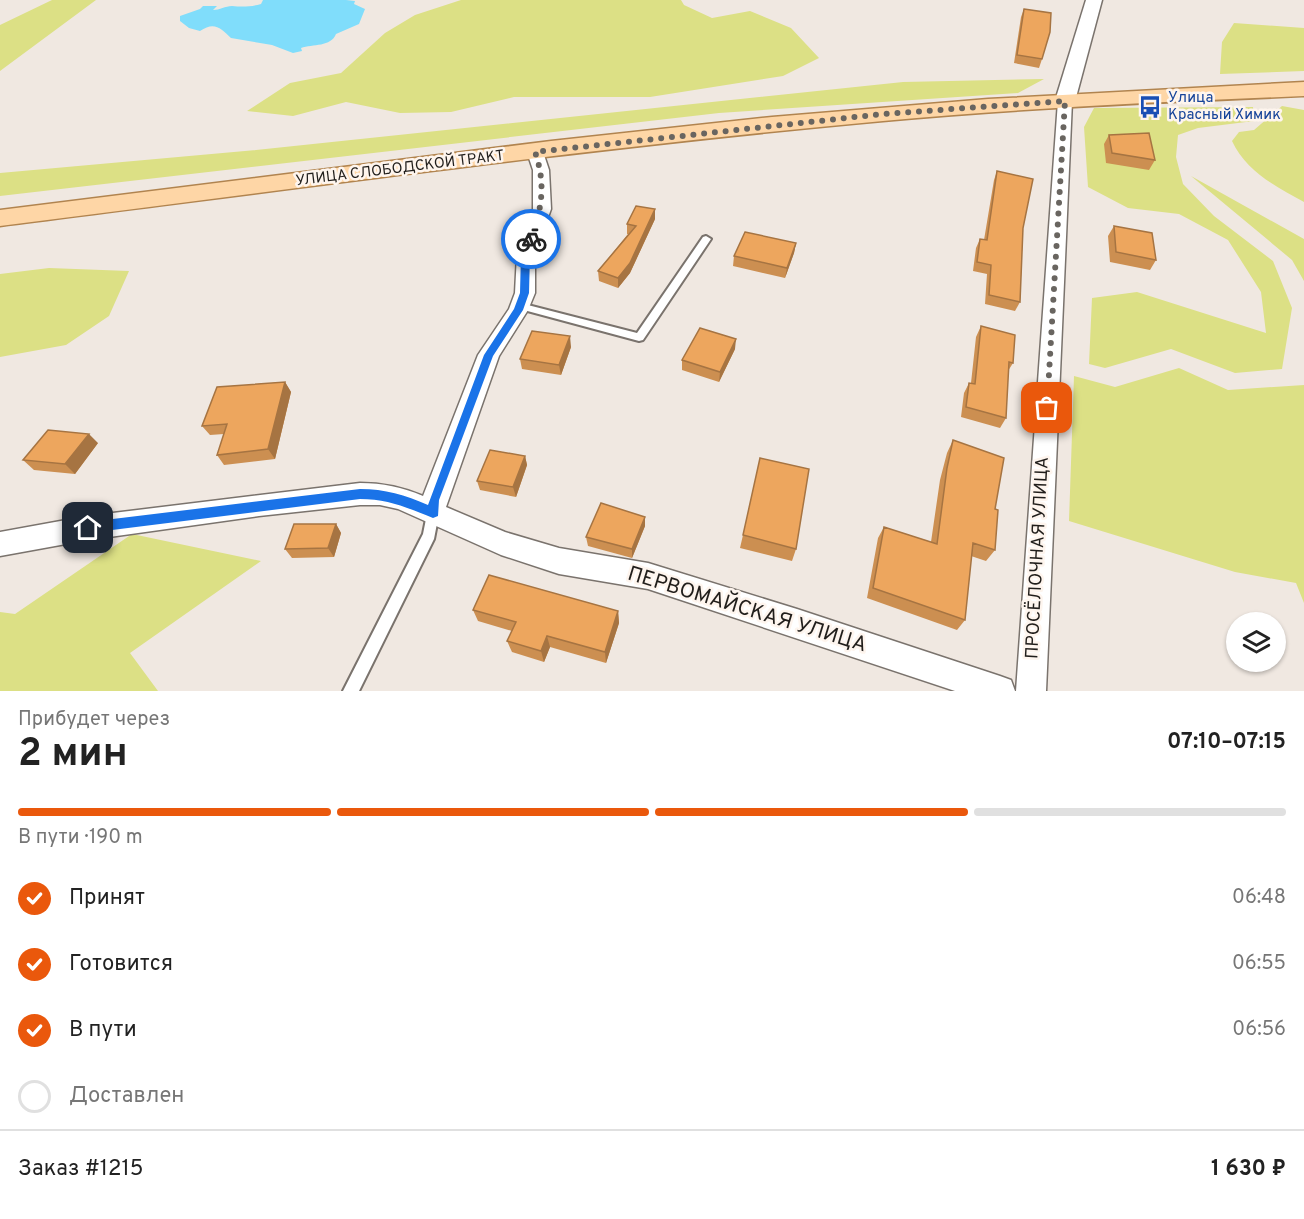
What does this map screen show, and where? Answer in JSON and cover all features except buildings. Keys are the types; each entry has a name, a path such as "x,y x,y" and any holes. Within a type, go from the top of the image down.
{"main road":[{"name":"УЛИЦА СЛОБОДСКОЙ ТРАКТ","path":"0,218 535,152 883,114 1065,101 1304,89"}],"street":[{"path":"1065,101 1094,0"},
{"name":"ПРОСЁЛОЧНАЯ УЛИЦА","path":"1030,691 1065,101"},
{"path":"433,513 434,500 489,355 520,306 525,293 525,254 542,209 541,170 535,152"},
{"name":"ПЕРВОМАЙСКАЯ УЛИЦА","path":"0,544 88,528 360,494 380,494 402,499 501,543 559,561 648,576 1000,691"}],"lane":[{"path":"520,306 639,337 706,239"},
{"path":"351,691 429,535 433,513"}],"green space":[{"path":"52,0 96,0 0,71 0,25"},
{"path":"461,0 681,0 684,5 712,18 750,11 791,28 819,58 783,76 650,97 514,97 451,112 400,113 346,102 293,116 247,111 290,83 341,73 385,33 415,15"},
{"path":"1234,23 1304,28 1304,71 1220,74 1222,42"},
{"path":"1044,79 1018,93 719,113 0,196 0,173 256,150 903,82"},
{"path":"1282,106 1304,110 1304,202 1254,170 1238,152 1232,141 1239,132 1254,130"},
{"path":"1253,107 1254,121 1198,128 1178,135 1176,157 1183,184 1214,216 1273,261 1292,308 1282,369 1235,373 1171,349 1105,368 1089,364 1092,298 1137,292 1266,333 1261,292 1228,240 1179,214 1128,208 1088,187 1084,127 1094,108"},
{"path":"1191,176 1304,239 1304,281 1292,260"},
{"path":"49,268 129,271 109,316 66,345 0,357 0,274"},
{"path":"1179,368 1228,390 1304,385 1304,603 1296,583 1235,572 1069,521 1074,376 1115,387"},
{"path":"132,534 261,561 130,653 158,691 0,691 0,612 15,614"}],"water":[{"path":"263,0 346,0 355,1 354,4 365,9 359,24 336,34 326,43 301,48 302,51 293,53 272,45 231,38 217,27 209,26 200,31 189,28 180,21 180,16 203,6 217,6 213,10 216,10 229,6 257,5"}],"way so far":[{"path":"531,239 542,209 541,170 535,152 883,114 1065,101 1047,408"}],"place":[{"name":"Улица Красный Химик","path":"1150,107"}],"route":[{"path":"88,528 360,494 380,494 402,499 433,513 434,500 489,355 518,310 525,293 525,254 531,239"}]}
